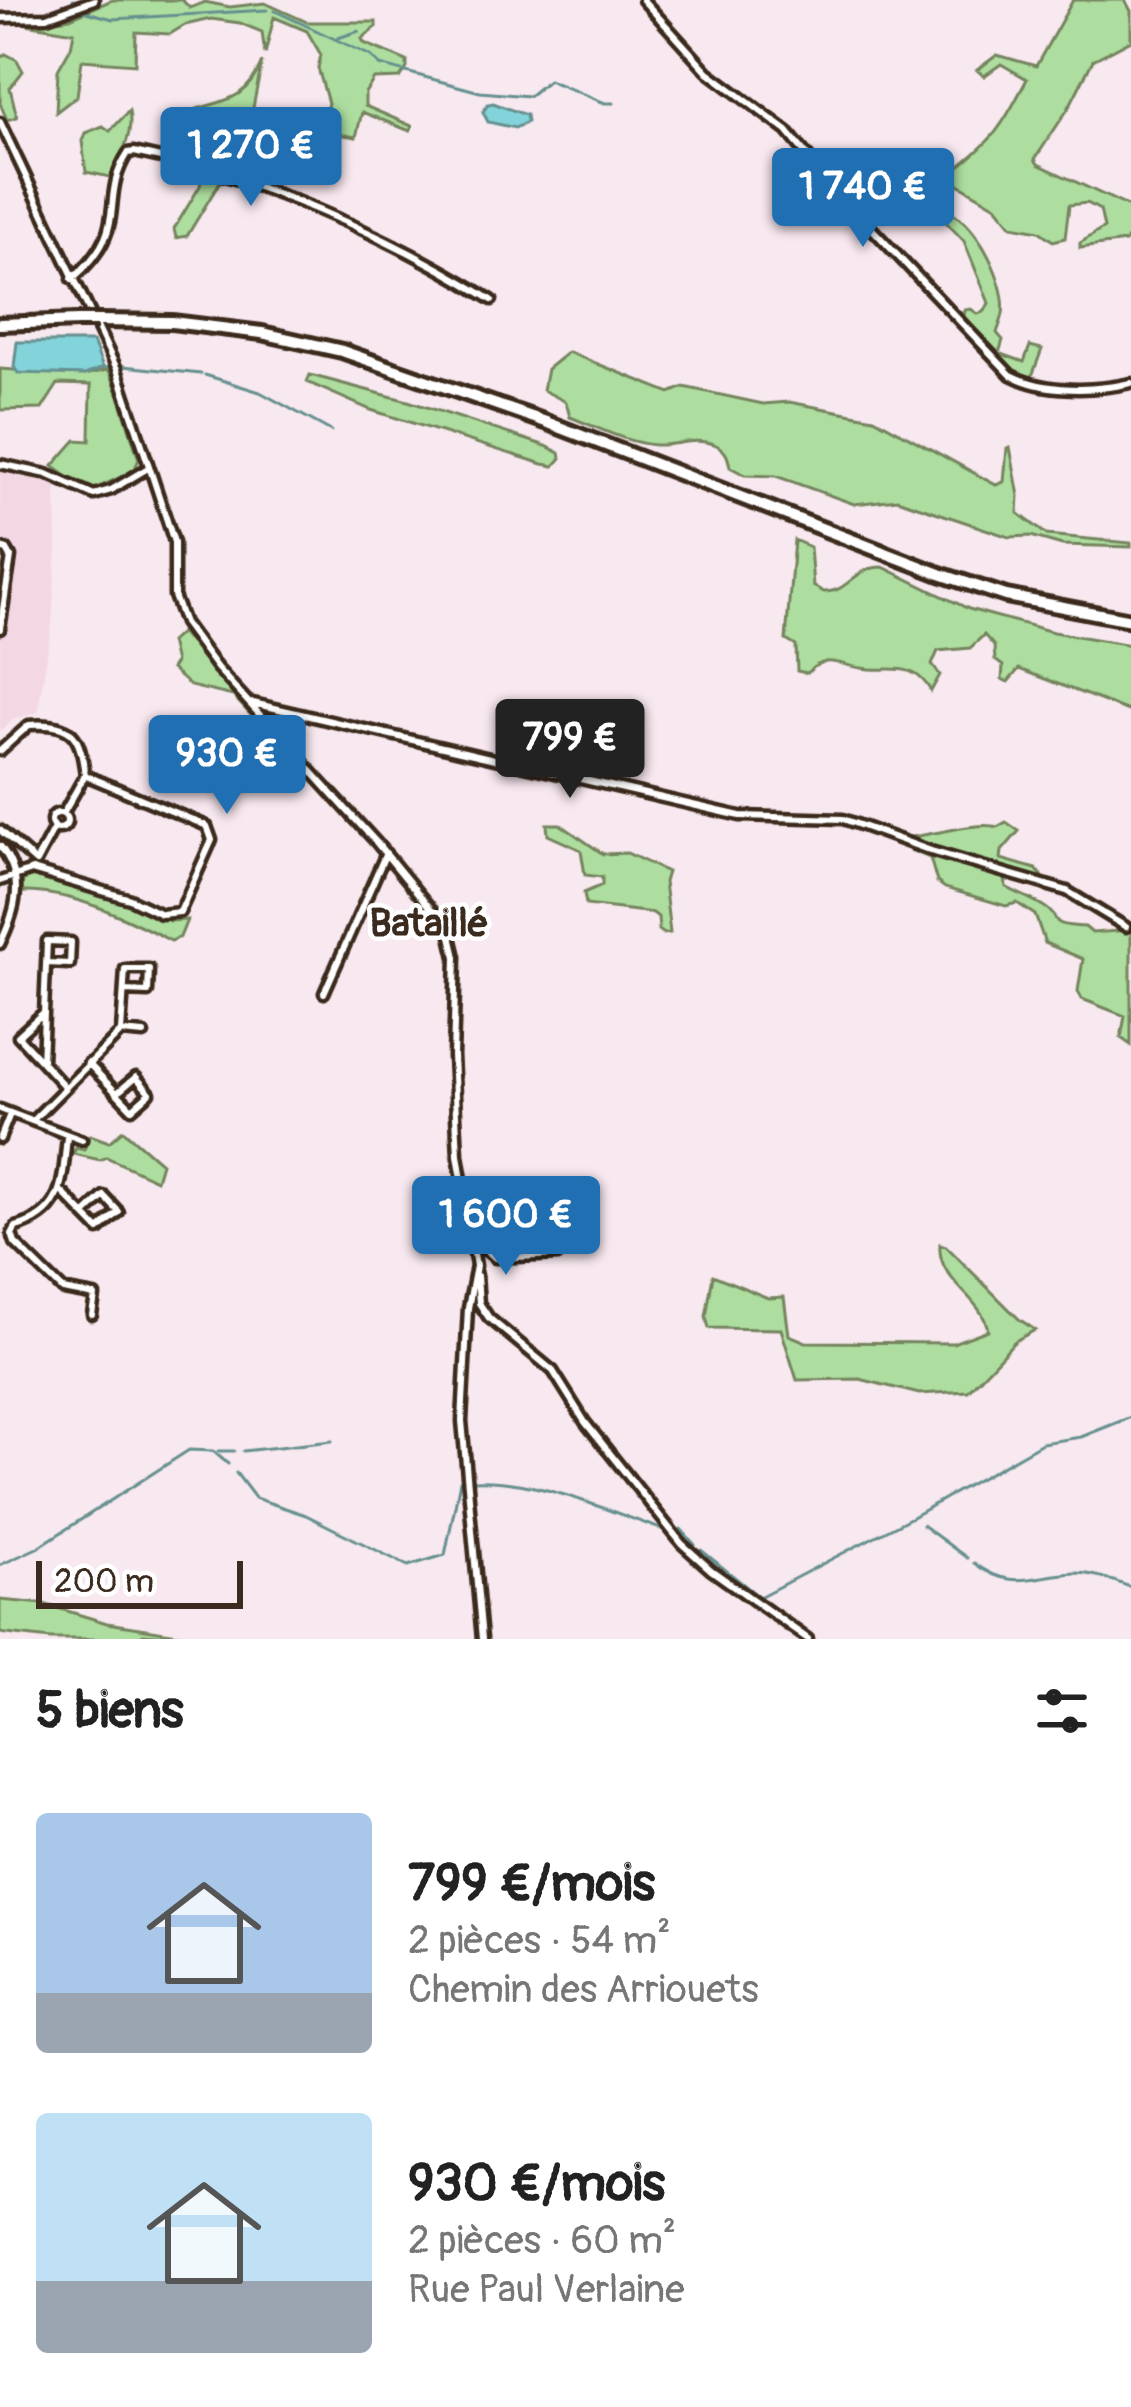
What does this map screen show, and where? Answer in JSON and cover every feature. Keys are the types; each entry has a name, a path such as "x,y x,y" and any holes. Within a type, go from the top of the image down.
{"highway":[{"path":"0,325 79,321 194,325 262,333 342,351 546,422 940,574 1006,596 1131,620"}],"street":[{"path":"0,18 47,17 94,0"},
{"path":"643,0 708,72 787,131 839,195 1012,375 1036,383 1093,389 1131,383"},
{"path":"0,122 117,369 174,542 174,596 184,623 217,668 446,924 454,944 458,1155 483,1311 553,1371 585,1422 682,1544 808,1639"},
{"path":"72,279 105,244 120,166 134,152 238,182 384,238 492,300"},
{"path":"0,464 47,474 94,495 148,468"},
{"path":"0,548 10,557 0,629"},
{"path":"251,702 740,817 842,818 1067,891 1126,927"},
{"path":"0,751 29,725 73,733 81,742 86,775 63,814 52,817 55,828 34,866 0,880"},
{"path":"0,830 34,866 161,914 180,912 212,840 210,830 86,775"},
{"path":"0,846 15,877 16,904 0,944"},
{"path":"324,993 386,853"},
{"path":"42,1062 46,964 47,941 71,942 70,964 46,964"},
{"path":"33,1120 122,1032 124,969 148,969 148,992 124,991"},
{"path":"44,1013 18,1036 64,1086"},
{"path":"122,1032 144,1034"},
{"path":"88,1063 132,1109 150,1093 136,1077 118,1093"},
{"path":"0,1109 82,1140"},
{"path":"0,1139 10,1113"},
{"path":"67,1137 61,1191 38,1219 16,1227 13,1239 63,1289 95,1296 92,1315"},
{"path":"61,1191 99,1230 119,1212 104,1196 85,1214"},
{"path":"472,1233 481,1234 486,1250 495,1258 558,1255"},
{"path":"476,1266 466,1326 462,1420 482,1639"}],"shaded area":[{"path":"0,468 56,483 57,548 52,624 38,712 14,719 0,731"}],"green space":[{"path":"112,0 182,0 190,8 205,2 230,7 265,3 307,22 376,22 362,39 364,43 407,61 407,68 400,78 374,79 365,93 365,106 412,126 410,131 362,112 356,137 320,131 328,103 318,68 321,55 307,31 274,17 265,54 262,32 240,23 211,19 170,34 136,32 135,64 82,60 77,96 56,112 58,70 74,32 26,24 70,18"},
{"path":"1073,0 1125,0 1131,11 1131,40 1093,60 1035,159 1131,208 1131,234 1125,242 1080,248 1080,243 1104,228 1100,210 1087,203 1069,205 1065,238 1053,241 1039,231 1012,226 996,206 950,179 996,131 1027,79 1001,64 984,76 977,70 997,55 1036,66"},
{"path":"6,54 23,71 10,88 17,117 7,120 0,103 0,57"},
{"path":"262,62 249,128 235,116 222,121 213,133 207,120 175,118 236,96"},
{"path":"129,111 128,136 115,178 86,172 85,133 103,126 110,131"},
{"path":"203,174 221,180 187,236 176,238 174,229"},
{"path":"951,213 971,229 996,272 1003,302 999,353 1024,362 1030,346 1042,349 1031,379 1004,365 964,317 965,310 978,314 989,303 964,241 946,222"},
{"path":"568,352 670,393 684,387 763,404 789,402 874,418 996,485 1004,482 1010,447 1018,513 1047,535 1131,543 1131,547 1062,545 1031,536 1009,537 897,499 854,504 776,476 745,475 730,467 725,453 714,444 655,445 622,438 570,417 566,402 543,390 547,369"},
{"path":"0,369 85,375 108,370 139,459 134,471 92,490 79,486 53,466 76,440 90,441 91,385 58,384 42,409 0,410"},
{"path":"310,375 546,446 561,458 554,466 543,464 371,410 307,382"},
{"path":"794,540 810,547 813,586 824,592 883,567 969,609 1053,632 1131,645 1131,712 1019,669 1008,682 1002,679 1003,666 995,660 994,646 984,635 970,648 938,651 932,665 940,675 931,691 916,675 900,669 827,662 807,673 797,671 796,646 786,640"},
{"path":"181,632 216,675 246,701 248,712 233,696 190,686 171,669 175,663 170,642"},
{"path":"1006,822 1019,831 1001,859 1036,869 1045,879 1017,871 1005,877 1006,887 1043,906 1064,925 1085,927 1092,933 1131,930 1131,1045 1121,1038 1125,1016 1082,999 1078,991 1083,959 1045,943 1035,915 1017,903 1006,906 945,888 937,882 930,858 888,841 904,843 910,837"},
{"path":"547,824 560,824 603,854 627,853 667,872 670,933 659,930 653,913 586,905 584,893 602,885 602,877 585,875 581,850 548,835"},
{"path":"37,875 128,902 169,921 187,920 180,937 171,941 80,901 22,892 23,880"},
{"path":"123,1130 161,1163 156,1180 106,1157 73,1154 76,1148 84,1150 90,1135 109,1142"},
{"path":"940,1244 1035,1330 1015,1341 968,1391 919,1394 860,1379 797,1380 781,1329 709,1328 706,1317 713,1275 768,1298 784,1297 789,1335 806,1342 953,1343 988,1330 978,1308 945,1269"},
{"path":"0,1600 44,1604 107,1623 210,1639 143,1634 138,1639 51,1639 0,1633"}],"water":[{"path":"493,103 526,115 527,122 515,128 488,122 483,112"},
{"path":"17,342 93,342 103,368 85,375 18,373 14,367"}],"waterway":[{"path":"83,11 113,19 267,10"},
{"path":"275,11 371,56 380,65 480,92 529,96 548,80 614,103"},
{"path":"338,38 359,31"},
{"path":"123,366 201,374"},
{"path":"103,368 111,367"},
{"path":"205,375 260,392 331,431"},
{"path":"701,1550 759,1597 1042,1443 1081,1437 1131,1417"},
{"path":"243,1451 332,1441"},
{"path":"0,1565 37,1548 189,1450 213,1451 228,1464"},
{"path":"218,1451 234,1451"},
{"path":"236,1473 255,1498 306,1515 408,1566 445,1555 460,1481"},
{"path":"470,1481 544,1489 664,1530"},
{"path":"922,1525 967,1558"},
{"path":"681,1529 695,1545"},
{"path":"974,1563 1012,1579 1082,1573 1131,1587"}],"district":[{"name":"Bataillé","path":"429,923"}]}
